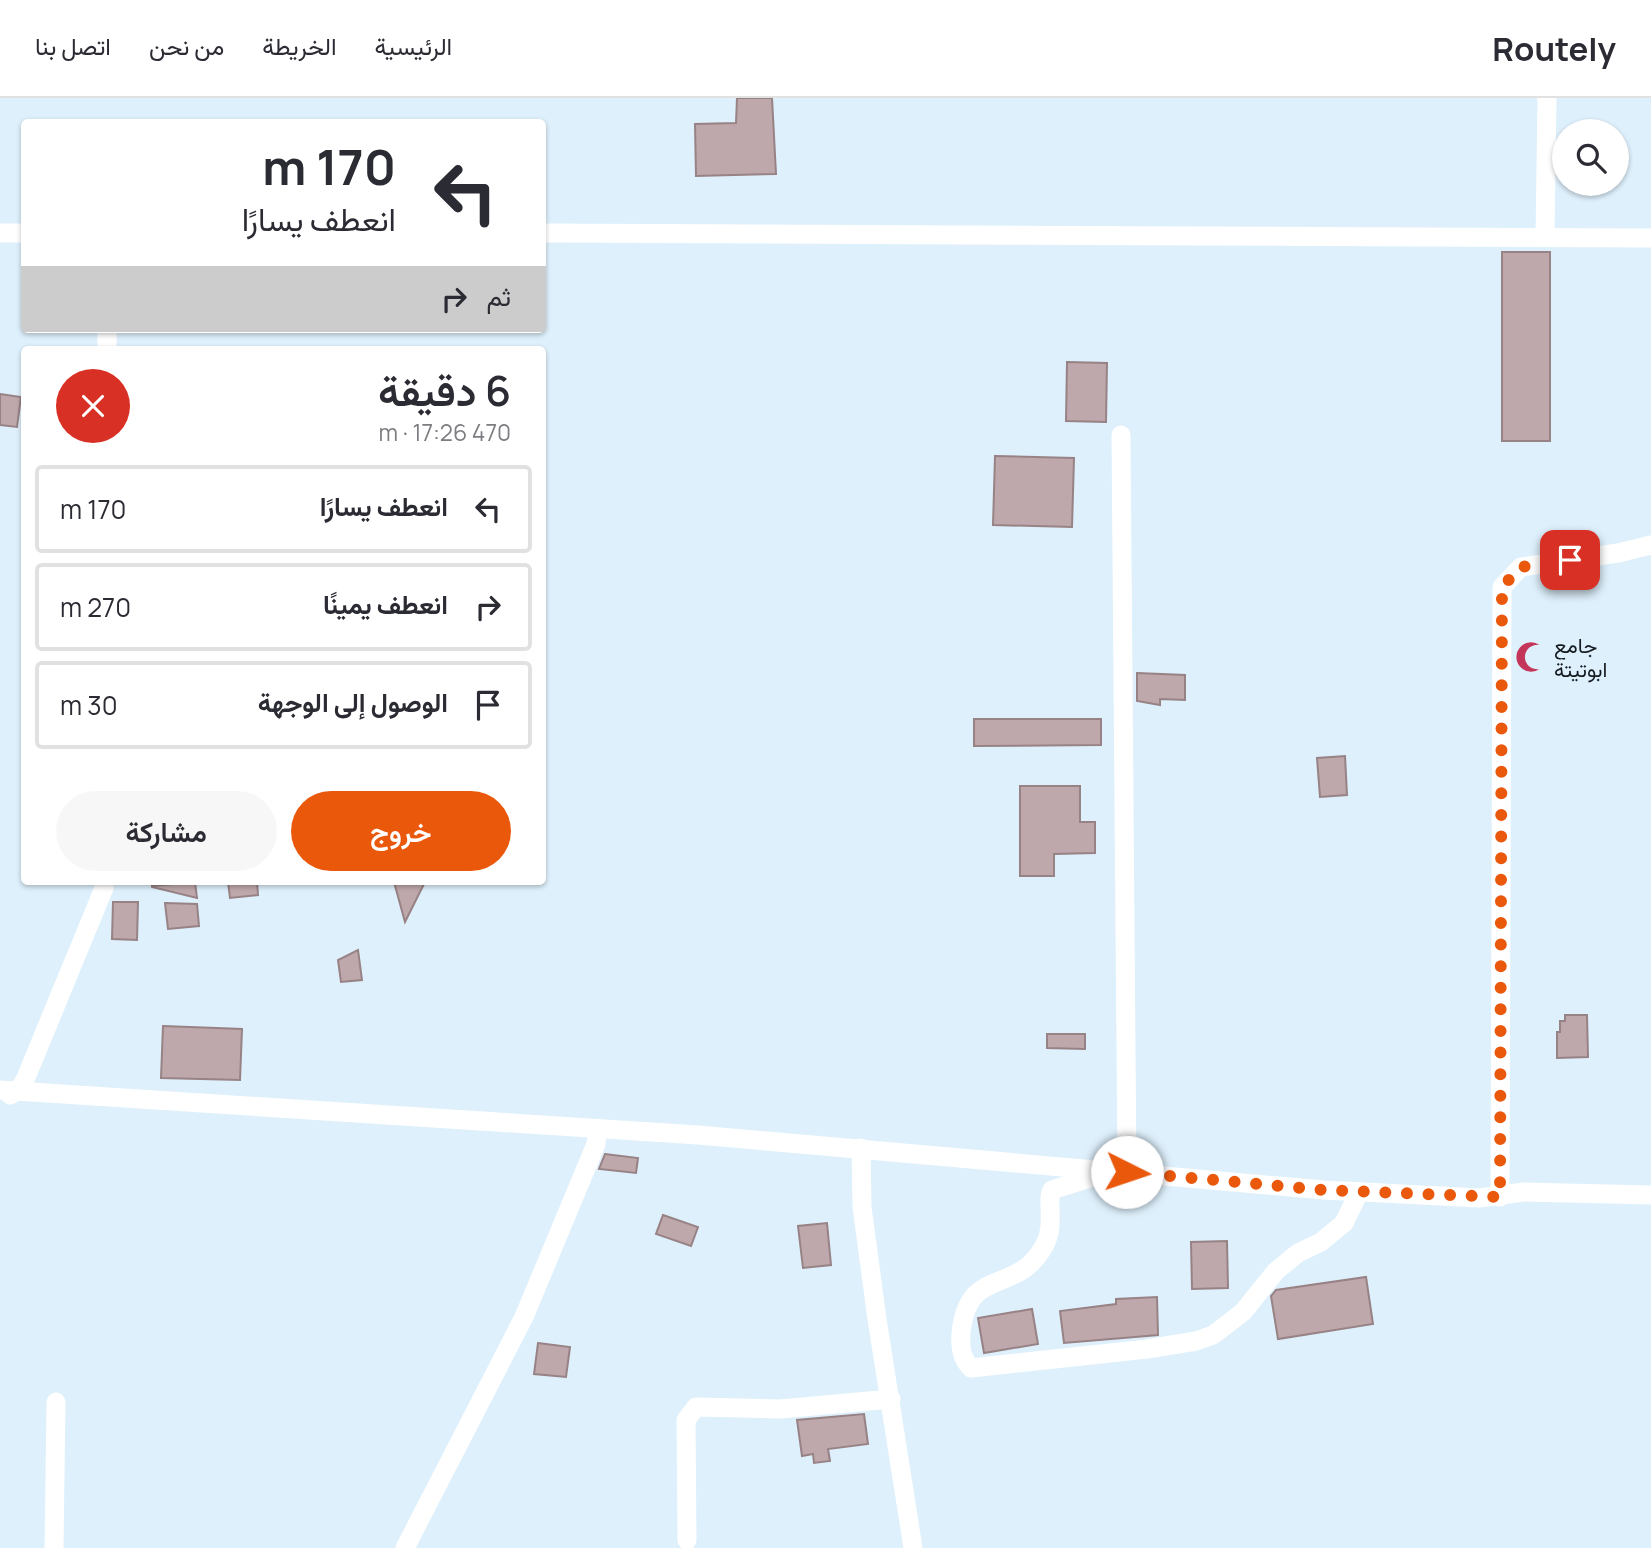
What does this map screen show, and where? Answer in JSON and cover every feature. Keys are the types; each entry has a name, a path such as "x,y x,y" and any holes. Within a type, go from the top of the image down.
{"street":[{"path":"1545,237 1547,98"},
{"path":"0,233 21,233"},
{"path":"546,233 1651,238"},
{"path":"1118,1172 1121,435"},
{"path":"1500,1197 1502,587 1521,567 1651,545"},
{"path":"0,1101 10,1090 104,888"},
{"path":"10,1090 861,1148 1359,1192 1500,1197 1524,1192 1651,1195"},
{"path":"405,1548 542,1276 596,1144 598,1129"},
{"path":"861,1148 862,1207 913,1548"},
{"path":"1118,1172 1052,1190 1049,1198 1052,1224 1037,1259 1026,1269 976,1291 969,1299 963,1315 961,1339 962,1354 971,1368 1147,1349 1196,1341 1213,1335 1243,1312 1276,1271 1298,1253 1321,1242 1344,1223 1359,1192"},
{"path":"687,1540 686,1420 696,1407 780,1409 891,1399"},
{"path":"54,1548 57,1402"}],"building":[{"path":"737,98 772,98 776,174 696,176 695,124 736,123"},
{"path":"1502,252 1550,252 1550,441 1502,441"},
{"path":"1067,362 1107,363 1106,422 1066,421"},
{"path":"0,394 21,397 17,427 0,425"},
{"path":"995,456 1074,458 1072,527 993,525"},
{"path":"1137,673 1185,675 1185,700 1160,699 1160,705 1137,701"},
{"path":"974,719 1101,719 1101,745 974,746"},
{"path":"1345,756 1347,795 1320,797 1317,758"},
{"path":"1020,786 1080,786 1080,822 1095,822 1095,853 1054,854 1054,876 1020,876"},
{"path":"195,885 197,898 152,887"},
{"path":"228,885 257,885 258,895 230,898"},
{"path":"395,885 424,885 405,922"},
{"path":"113,902 138,902 137,940 112,939"},
{"path":"165,903 197,904 199,926 168,929"},
{"path":"358,950 362,980 341,982 338,960"},
{"path":"1565,1015 1587,1015 1588,1057 1557,1058 1557,1032 1560,1032 1560,1021 1565,1021"},
{"path":"163,1026 242,1029 240,1080 161,1078"},
{"path":"1047,1034 1085,1034 1085,1049 1047,1048"},
{"path":"605,1154 638,1158 636,1173 599,1169"},
{"path":"663,1215 698,1227 691,1246 656,1234"},
{"path":"827,1223 831,1265 803,1268 798,1226"},
{"path":"1227,1241 1228,1288 1192,1289 1191,1242"},
{"path":"1366,1277 1373,1324 1278,1339 1271,1296 1276,1290"},
{"path":"1157,1297 1158,1335 1064,1343 1060,1311 1116,1304 1116,1299"},
{"path":"1032,1309 1038,1344 984,1353 978,1318"},
{"path":"538,1343 570,1347 566,1377 534,1374"},
{"path":"864,1414 868,1444 828,1449 830,1461 814,1463 813,1454 802,1456 797,1420"}],"place":[{"name":"جامع ابوتيتة","path":"1531,657"}],"route":[{"path":"1127,1172 1324,1190 1500,1197 1499,688 1502,587 1521,567 1570,560"}]}
